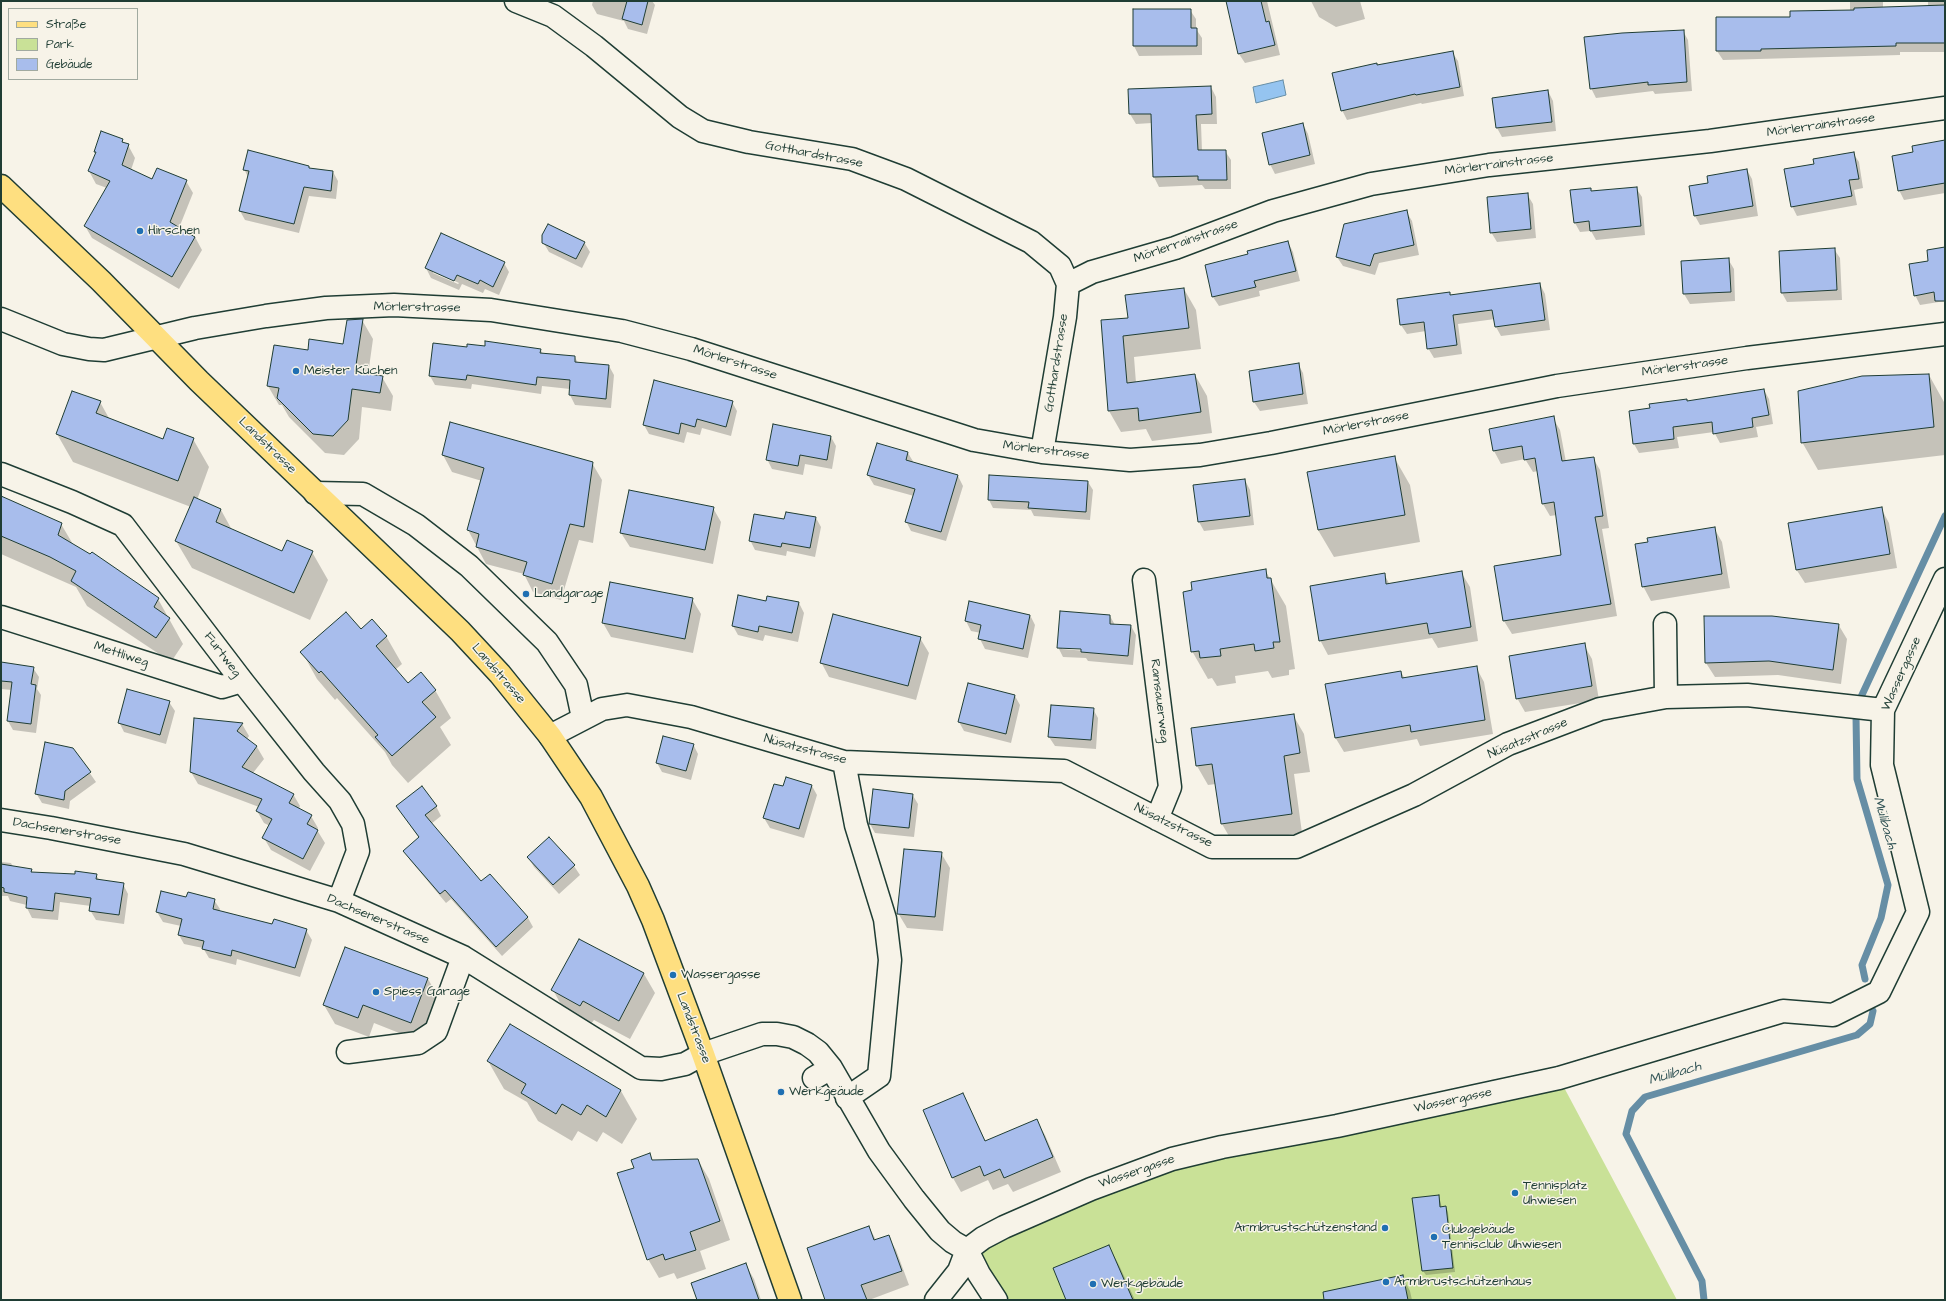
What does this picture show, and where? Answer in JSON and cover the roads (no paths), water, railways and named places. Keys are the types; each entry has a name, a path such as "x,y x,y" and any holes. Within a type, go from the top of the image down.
{"main road":[{"name":"Landstrasse","path":"1,186 158,338 199,381 460,631 500,674 550,736 591,797 638,886 653,920 703,1054 790,1300"}],"street":[{"name":"Gotthardstrasse","path":"516,1 553,16 594,46 680,117 703,130 749,142 852,159 906,179 1031,242 1060,266 1068,284 1065,317 1042,452"},
{"name":"Mörlerrainstrasse","path":"1068,284 1092,272 1175,248 1273,211 1371,184 1489,165 1710,141 1945,108"},
{"name":"Mörlerstrasse","path":"1,319 63,344 89,349 119,347 195,328 326,308 394,305 491,310 622,331 691,349 974,440 1042,452 1130,460 1200,455 1271,443 1557,386 1747,358 1945,334"},
{"name":"Furtweg","path":"1,474 72,502 123,525 242,681 314,772 340,801 353,824 358,851 338,901"},
{"path":"316,493 363,494 416,525 469,566 547,642 576,685 583,718"},
{"name":"Wassergasse","path":"967,1250 983,1238 1004,1227 1055,1204 1172,1159 1222,1147 1337,1126 1559,1078 1783,1011 1832,1015 1879,992 1918,912 1882,765 1883,710 1945,579"},
{"name":"Ramsauerweg","path":"1144,580 1170,787 1157,819"},
{"name":"Mettliweg","path":"1,617 222,687 242,681"},
{"path":"1665,624 1666,697"},
{"name":"Nüsatzstrasse","path":"550,736 602,709 627,705 691,717 844,762 1064,771 1212,847 1296,847 1414,795 1508,744 1600,710 1666,697 1747,695 1883,710"},
{"path":"844,762 856,825 885,919 890,960 879,1076 847,1098"},
{"name":"Dachsenerstrasse","path":"1,820 51,828 184,854 338,901 463,958 641,1068 661,1069 685,1064 703,1054"},
{"path":"348,1052 418,1043 436,1031 463,958"},
{"path":"703,1054 749,1037 762,1034 777,1034 793,1037 807,1044 818,1052 822,1073 847,1098 879,1151 914,1199 940,1231 953,1242 967,1250 996,1300"},
{"path":"936,1300 959,1271 967,1250"}],"water":[{"path":"1283,80 1286,95 1256,103 1253,87"}],"waterway":[{"name":"Mülibach","path":"1861,697 1945,516"},
{"name":"Mülibach","path":"1856,716 1857,779 1888,885 1881,918 1862,965 1865,979"},
{"name":"Mülibach","path":"1704,1300 1702,1281 1626,1134 1632,1111 1645,1097 1857,1035 1870,1024 1873,1011"}],"place":[{"name":"Hirschen","path":"140,231"},
{"name":"Meister Küchen","path":"296,371"},
{"name":"Landgarage","path":"526,594"},
{"name":"Wassergasse","path":"673,975"},
{"name":"Spiess Garage","path":"376,992"},
{"name":"Werkgeäude","path":"781,1092"},
{"name":"Tennisplatz Uhwiesen","path":"1515,1193"},
{"name":"Armbrustschützenstand","path":"1385,1228"},
{"name":"Clubgebäude Tennisclub Uhwiesen","path":"1434,1237"},
{"name":"Armbrustschützenhaus","path":"1386,1282"},
{"name":"Werkgebäude","path":"1093,1284"}]}
